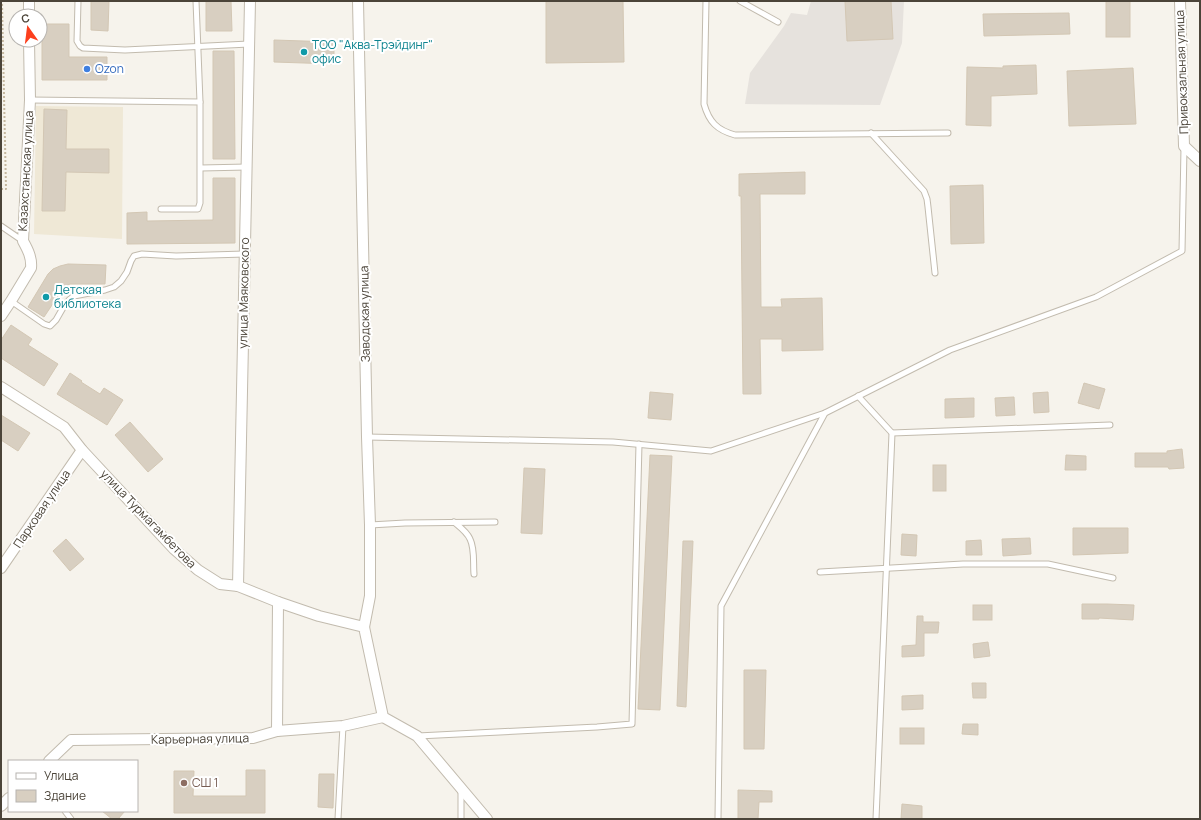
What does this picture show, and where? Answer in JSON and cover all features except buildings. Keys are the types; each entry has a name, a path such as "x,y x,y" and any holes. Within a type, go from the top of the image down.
{"street":[{"name":"улица Маяковского","path":"238,586 250,1"},
{"name":"Заводская улица","path":"358,1 370,525 370,596 364,627"},
{"name":"Привокзальная улица","path":"1180,1 1184,146 1200,161"},
{"name":"Казахстанская улица","path":"1,316 31,268 31,259 23,241 30,100 29,48"},
{"name":"улица Турмагамбетова","path":"1,387 64,427 82,450 174,549 198,570 220,584 238,586 319,616 364,627"},
{"name":"Парковая улица","path":"1,568 82,450"},
{"path":"277,731 278,602"},
{"path":"364,627 383,717 417,736 487,819"},
{"name":"Карьерная улица","path":"50,760 71,740 253,738 277,731 343,726 383,717"}],"lane":[{"path":"78,1 77,41 80,46 84,48 125,50 249,44"},
{"path":"162,209 198,209 200,202 200,102 196,1"},
{"path":"706,1 704,104 709,119 720,129 735,135 948,132"},
{"path":"740,1 778,22"},
{"path":"30,100 200,102"},
{"path":"871,133 924,191 927,199 935,273"},
{"path":"367,437 613,442 711,452 825,413 950,350 1096,297 1182,251 1184,146"},
{"path":"201,168 247,167"},
{"path":"1,226 23,241"},
{"path":"11,301 44,324 50,326 56,320 69,300 74,296 114,287 121,281 127,272 134,256 142,254 176,256 245,254"},
{"path":"858,396 892,433 876,819"},
{"path":"718,819 721,606 825,413"},
{"path":"892,433 1110,425"},
{"path":"417,736 632,724 639,444"},
{"path":"454,522 465,532 473,546 474,574"},
{"path":"370,525 495,522"},
{"path":"820,572 963,564 1048,564 1113,578"},
{"path":"338,819 343,726"},
{"path":"461,788 461,819"}],"path":[{"path":"1,189 6,189 2,1"}],"shaded area":[{"path":"811,1 904,1 902,43 880,105 745,104 750,73 784,26 791,13 807,15"},
{"path":"36,106 123,107 122,239 34,234"}],"place":[{"name":"ТОО \"Аква-Трэйдинг\" офис","path":"304,52"},
{"name":"Ozon","path":"87,69"},
{"name":"Детская библиотека","path":"46,297"},
{"name":"СШ 1","path":"184,783"}]}
